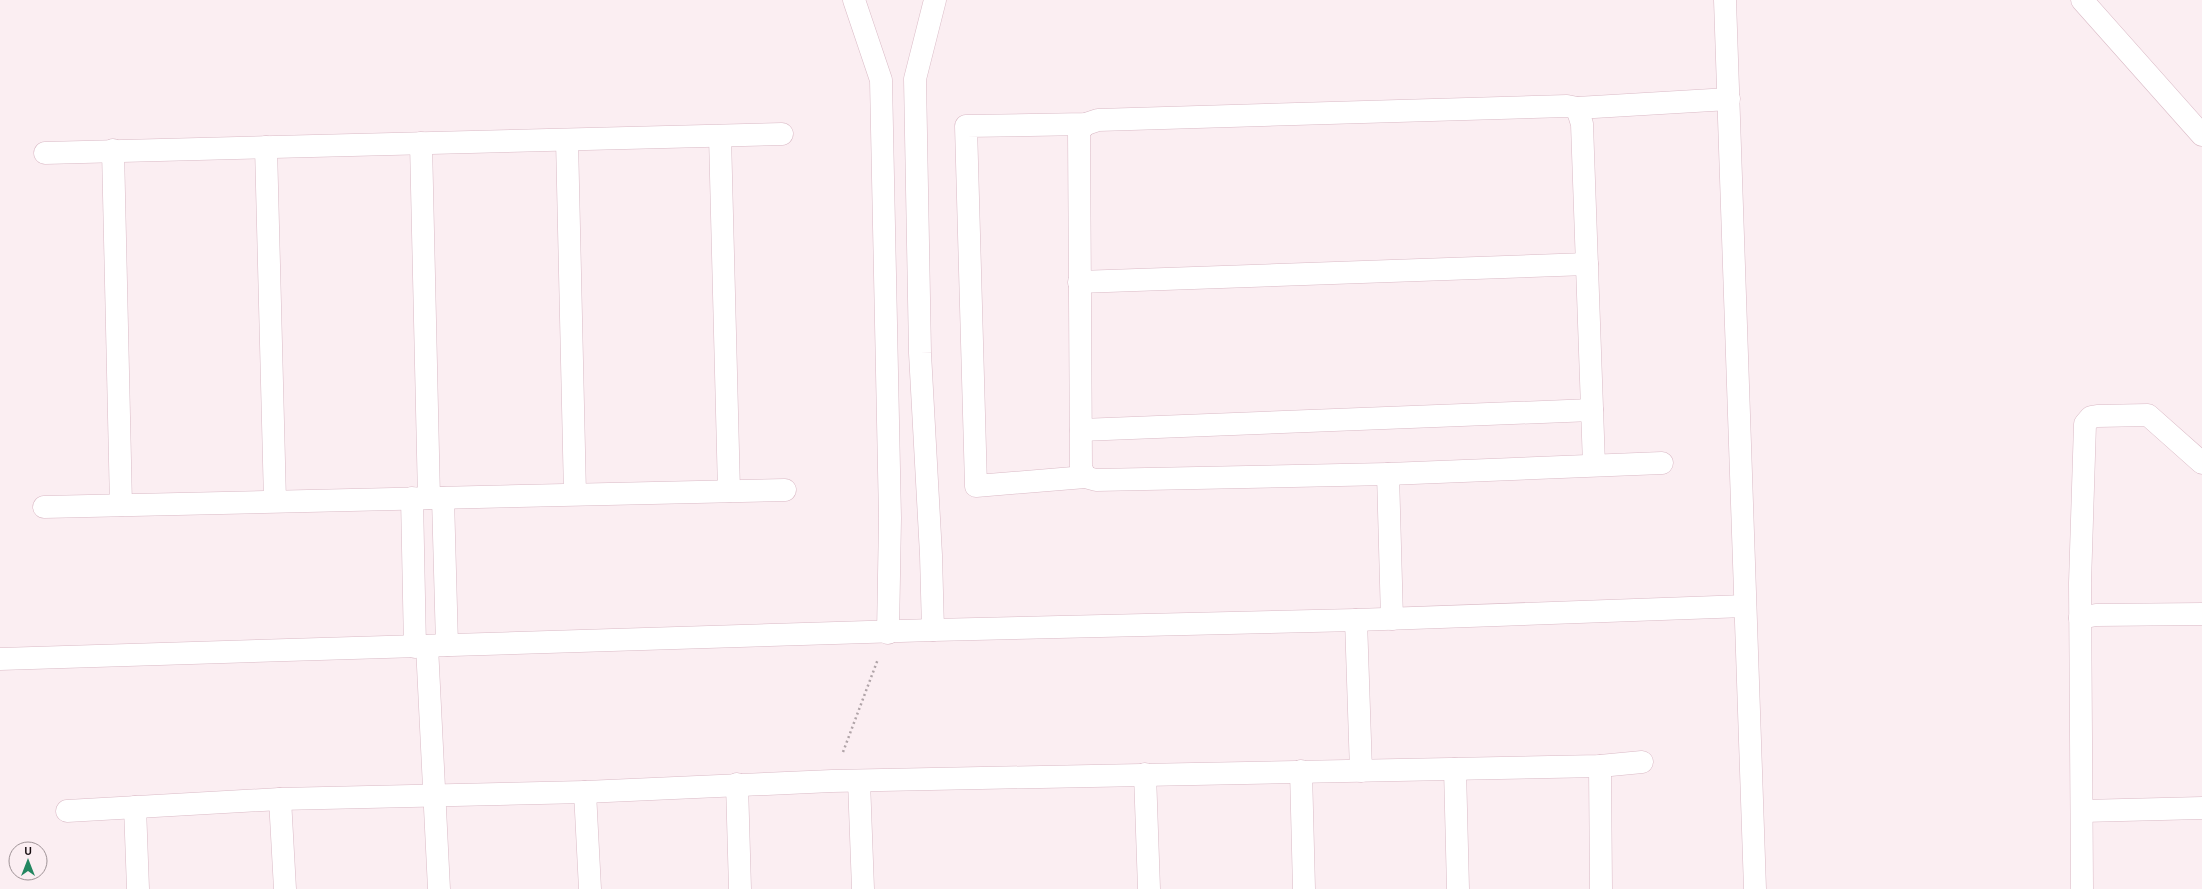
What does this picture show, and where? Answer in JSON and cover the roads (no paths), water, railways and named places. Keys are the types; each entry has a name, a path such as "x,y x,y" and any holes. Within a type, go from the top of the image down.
{"street":[{"path":"854,0 881,80 890,518 888,633"},
{"path":"933,630 932,555 920,353 915,79 935,0"},
{"path":"1725,0 1755,889"},
{"path":"2082,0 2202,136"},
{"path":"1662,463 1388,474 1096,480 1085,477 976,486 966,126 1086,124 1098,120 1559,106 1577,108 1729,99"},
{"path":"1577,108 1582,124 1594,465"},
{"path":"1085,477 1081,467 1079,131 1086,124"},
{"path":"45,153 113,150 782,134"},
{"path":"720,136 729,491"},
{"path":"567,140 576,494"},
{"path":"421,143 430,646 434,795 439,889"},
{"path":"266,147 275,501"},
{"path":"113,150 121,505"},
{"path":"1079,282 1587,264"},
{"path":"1081,430 1592,410"},
{"path":"2082,889 2083,811 2080,618 2084,432 2087,419 2097,416 2150,416 2202,463"},
{"path":"1388,474 1392,619"},
{"path":"44,507 785,490"},
{"path":"428,498 430,646"},
{"path":"0,659 888,633 933,630 1392,619 1745,606"},
{"path":"2080,618 2096,616 2202,614"},
{"path":"1356,620 1361,771"},
{"path":"67,811 280,799 585,792 737,784 859,780 1600,766 1642,762"},
{"path":"1600,766 1601,889"},
{"path":"1455,769 1458,889"},
{"path":"1301,771 1304,889"},
{"path":"1145,774 1149,889"},
{"path":"859,780 863,889"},
{"path":"737,784 740,889"},
{"path":"585,792 590,889"},
{"path":"280,799 285,889"},
{"path":"135,807 138,889"},
{"path":"2083,811 2202,808"}]}
